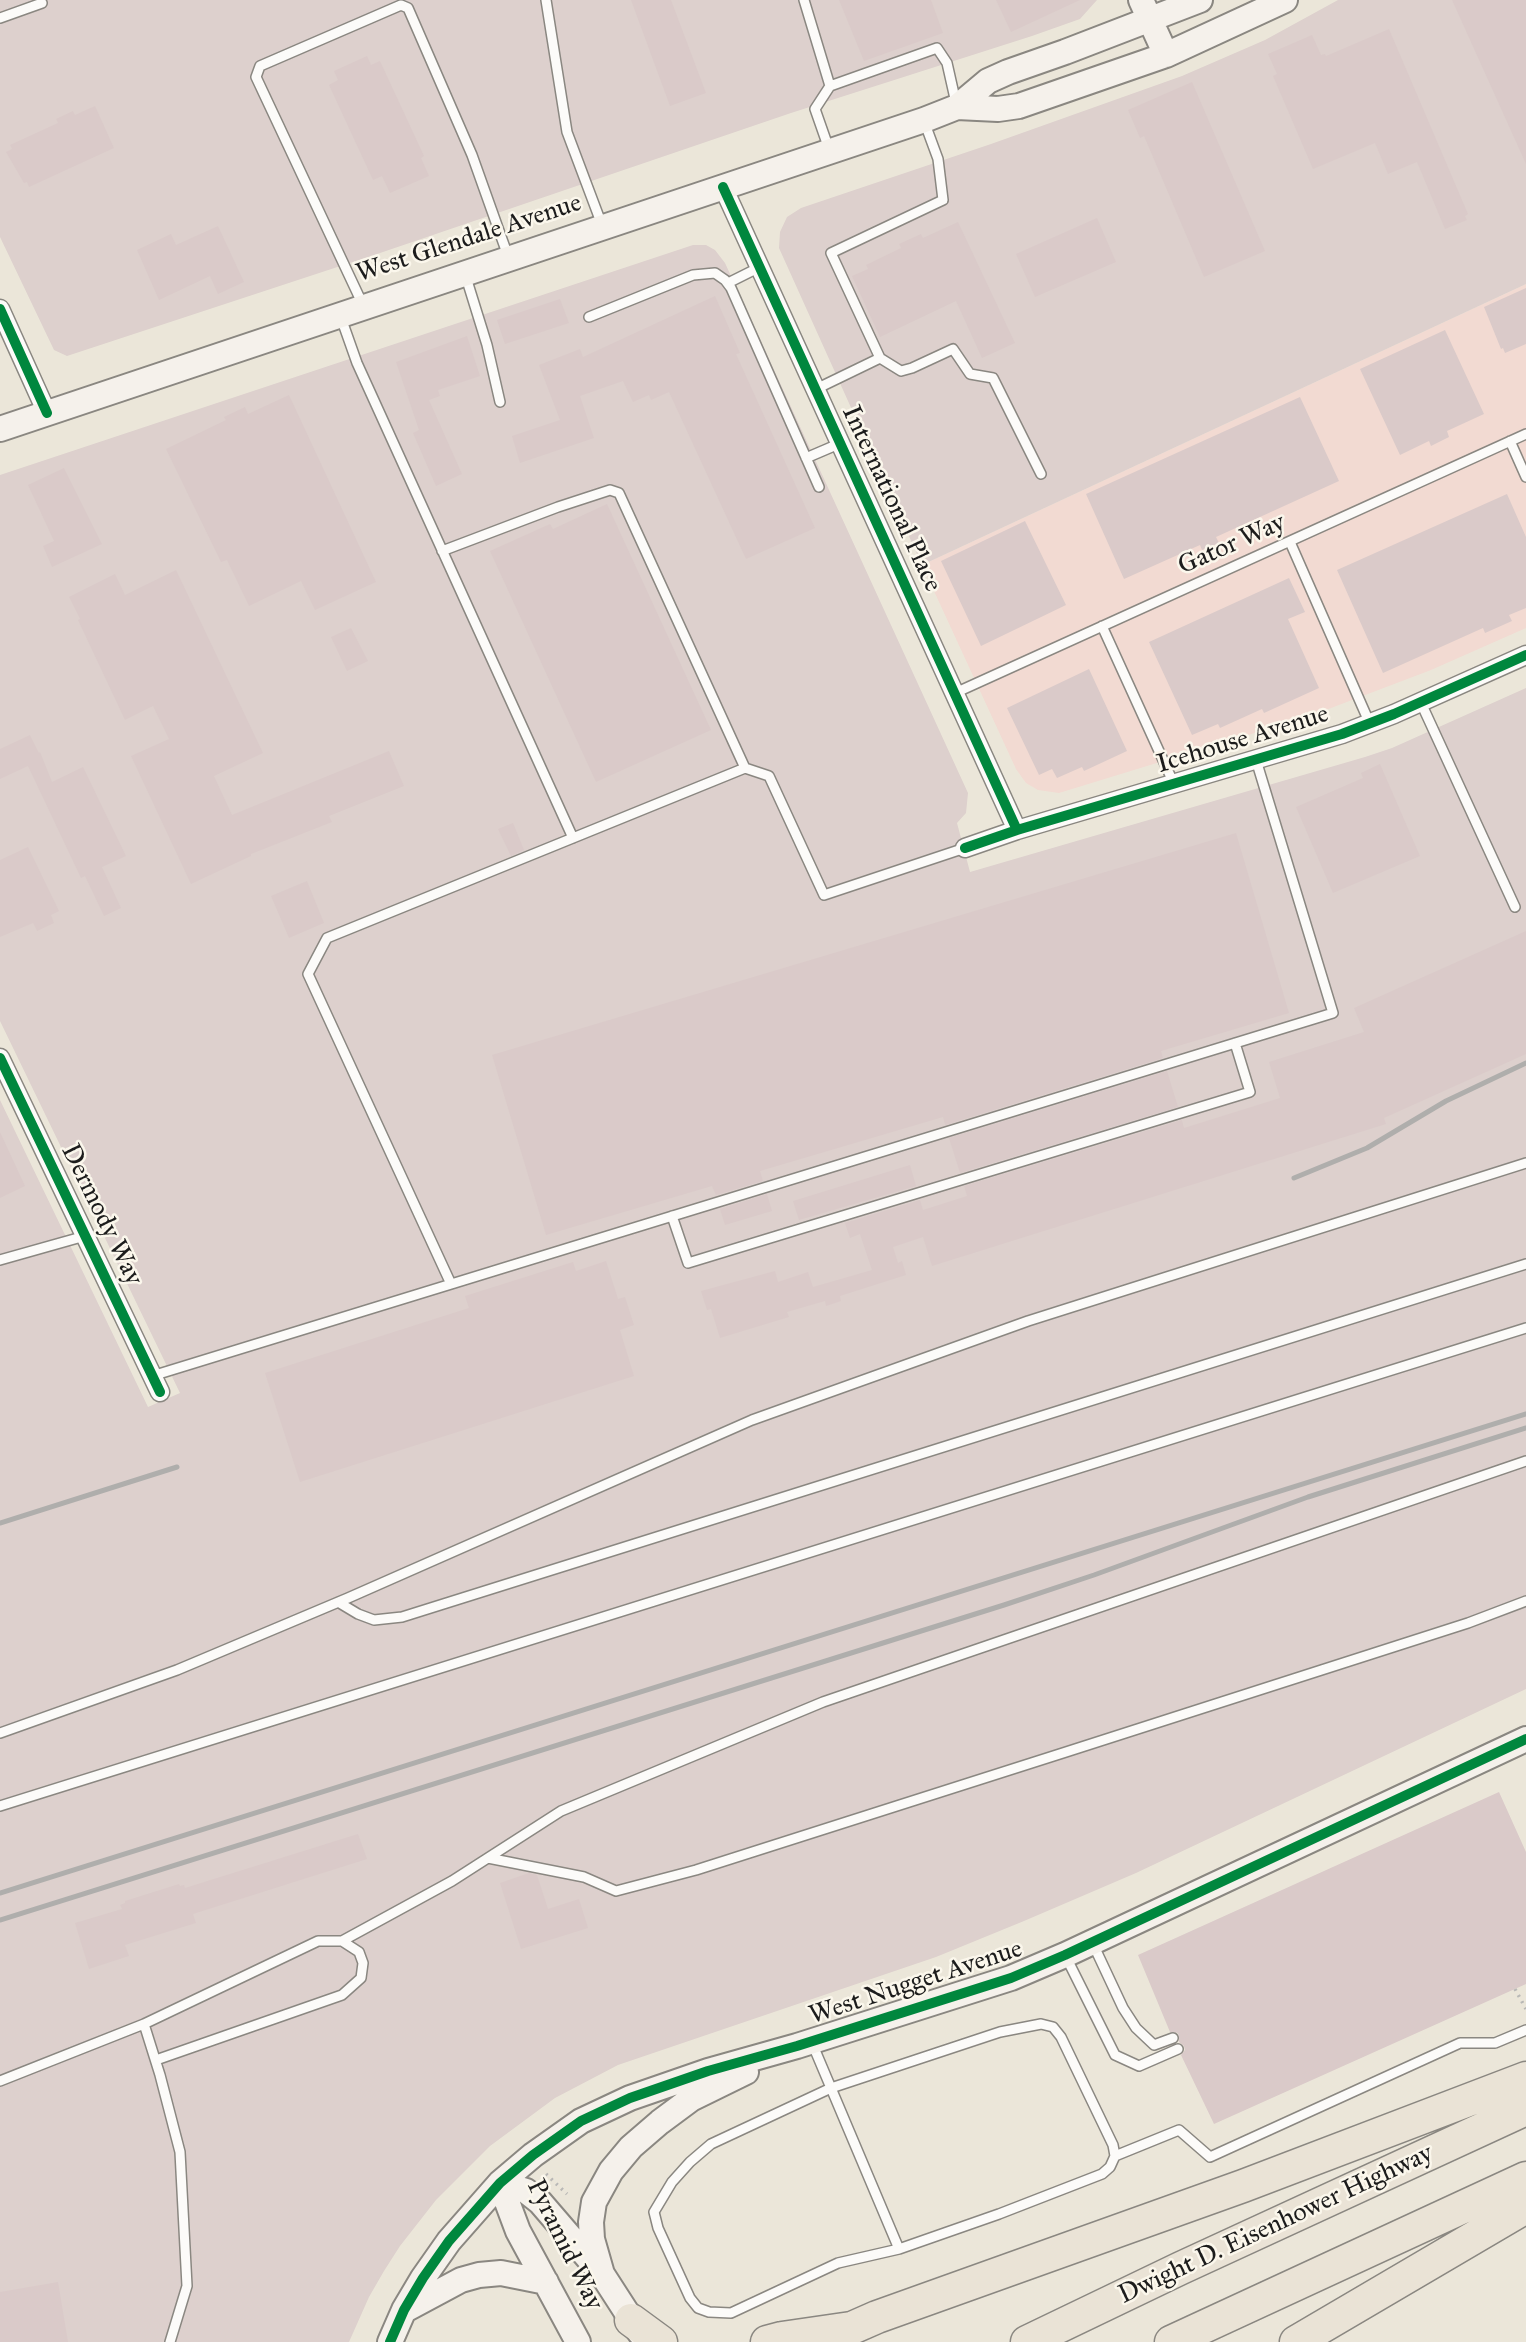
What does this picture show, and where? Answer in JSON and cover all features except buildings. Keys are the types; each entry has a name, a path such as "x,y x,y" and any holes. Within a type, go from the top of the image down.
{"highway":[{"path":"767,2342 782,2338 840,2335 877,2317 1243,2186 1526,2078"},
{"name":"Dwight D. Eisenhower Highway","path":"1027,2342 1526,2109"},
{"path":"1171,2342 1526,2178"},
{"path":"1296,2342 1526,2207"},
{"path":"639,2331 661,2342"}],"street":[{"name":"West Glendale Avenue","path":"0,429 924,120 957,107 988,81 1146,10 1200,0"},
{"name":"West Glendale Avenue","path":"957,107 998,109 1019,106 1166,55 1285,0"},
{"path":"1146,10 1166,55"},
{"name":"International Place","path":"723,187 1017,830"},
{"path":"0,309 47,413"},
{"name":"Icehouse Avenue","path":"965,848 1370,724 1526,655"},
{"name":"Dermody Way","path":"0,1058 7,1091 85,1236 156,1384"},
{"name":"West Nugget Avenue","path":"390,2342 404,2310 449,2241 500,2183 533,2155 581,2121 630,2098 708,2071 967,1994 1011,1978 1526,1739"},
{"path":"602,2274 592,2239 594,2203 611,2171 631,2147 691,2099 804,2044"},
{"name":"Pyramid Way","path":"500,2183 526,2191 540,2202 602,2274 639,2331"},
{"name":"Pyramid Way","path":"500,2183 518,2231 578,2342"},
{"path":"404,2310 461,2280 489,2273 522,2276 546,2282"}],"lane":[{"path":"546,0 566,132 603,227"},
{"path":"804,0 830,86"},
{"path":"0,18 42,3"},
{"path":"364,306 256,77 260,66 401,5 408,8 472,155 508,258"},
{"path":"830,150 815,109 830,86 937,48 947,64 957,107"},
{"path":"924,120 938,159 943,200 831,253 880,358 901,371 953,349 970,374 993,378 1041,474"},
{"path":"728,283 760,267"},
{"path":"464,273 488,345 500,402"},
{"path":"589,317 693,275 715,274 728,283 819,487"},
{"path":"340,314 357,363 573,838"},
{"path":"816,389 880,358"},
{"name":"Gator Way","path":"955,693 1526,434"},
{"path":"1510,441 1526,478"},
{"path":"806,458 841,443"},
{"path":"442,551 558,507 610,490 619,493 745,768"},
{"path":"1290,542 1370,724"},
{"path":"1102,626 1174,784"},
{"path":"1421,702 1515,907"},
{"path":"156,1384 452,1284 1333,1013 1256,760"},
{"path":"452,1284 308,974 327,938 745,768 769,776 824,895 965,848"},
{"path":"672,1216 688,1263 1237,1096 1250,1092 1235,1043"},
{"path":"0,1733 177,1670 752,1420 1028,1321 1526,1163"},
{"path":"0,1260 85,1236"},
{"path":"338,1602 358,1614 374,1619 402,1617 1526,1264"},
{"path":"0,1806 1526,1328"},
{"path":"0,2081 145,2024 318,1941 342,1941 452,1881 561,1811 823,1702 1526,1461"},
{"path":"488,1858 584,1877 617,1891 696,1870 1066,1752 1468,1623 1526,1601"},
{"path":"156,2060 342,1995 361,1978 363,1963 359,1952 342,1941"},
{"path":"1092,1942 1123,2008 1136,2028 1154,2045 1173,2038"},
{"path":"1065,1955 1115,2055 1139,2066 1178,2049"},
{"path":"145,2024 180,2152 187,2286 170,2342"},
{"path":"1041,2024 1053,2027 1061,2037 1113,2145 1115,2157 1110,2167 1102,2174 899,2249 838,2263 731,2314 698,2308 690,2298 658,2228 654,2212 672,2182 711,2144 831,2088 1000,2032 1041,2024"},
{"path":"1115,2157 1179,2130 1210,2157 1460,2043 1494,2043 1526,2030"},
{"path":"804,2044 831,2088 899,2249"}],"path":[{"path":"1515,1989 1526,2008"},
{"path":"546,2173 567,2194"}],"shaded area":[{"path":"0,0 1097,0 1080,19 1032,36 791,113 67,356 54,350 0,237"},
{"path":"1338,0 1526,0 1526,284 922,565 779,248 780,232 787,217 801,208 1182,76 1265,40"},
{"path":"693,245 706,245 715,250 725,263 968,793 966,813 957,823 970,872 1365,757 1392,748 1526,688 1526,1689 1136,1873 1024,1921 936,1957 618,2065 555,2098 490,2146 436,2200 384,2271 349,2342 0,2342 0,1100 148,1407 180,1393 0,1021 0,475"},
{"path":"1526,284 1526,628 1431,670 1310,716 1059,793 1038,790 1026,783 1016,769 922,565"}],"railway":[{"path":"1294,1178 1367,1148 1446,1101 1526,1063"},
{"path":"0,1893 1526,1414"},
{"path":"0,1920 1004,1605 1308,1497 1526,1428"},
{"path":"0,1523 177,1467"}],"cycle path":[{"path":"723,187 1017,830"},
{"path":"0,309 47,413"},
{"path":"965,848 1017,830 1342,734 1394,714 1526,655"},
{"path":"0,1058 160,1392"},
{"path":"390,2342 404,2310 449,2241 500,2183 533,2155 581,2121 630,2098 708,2071 797,2046 1011,1978 1526,1739"}]}
